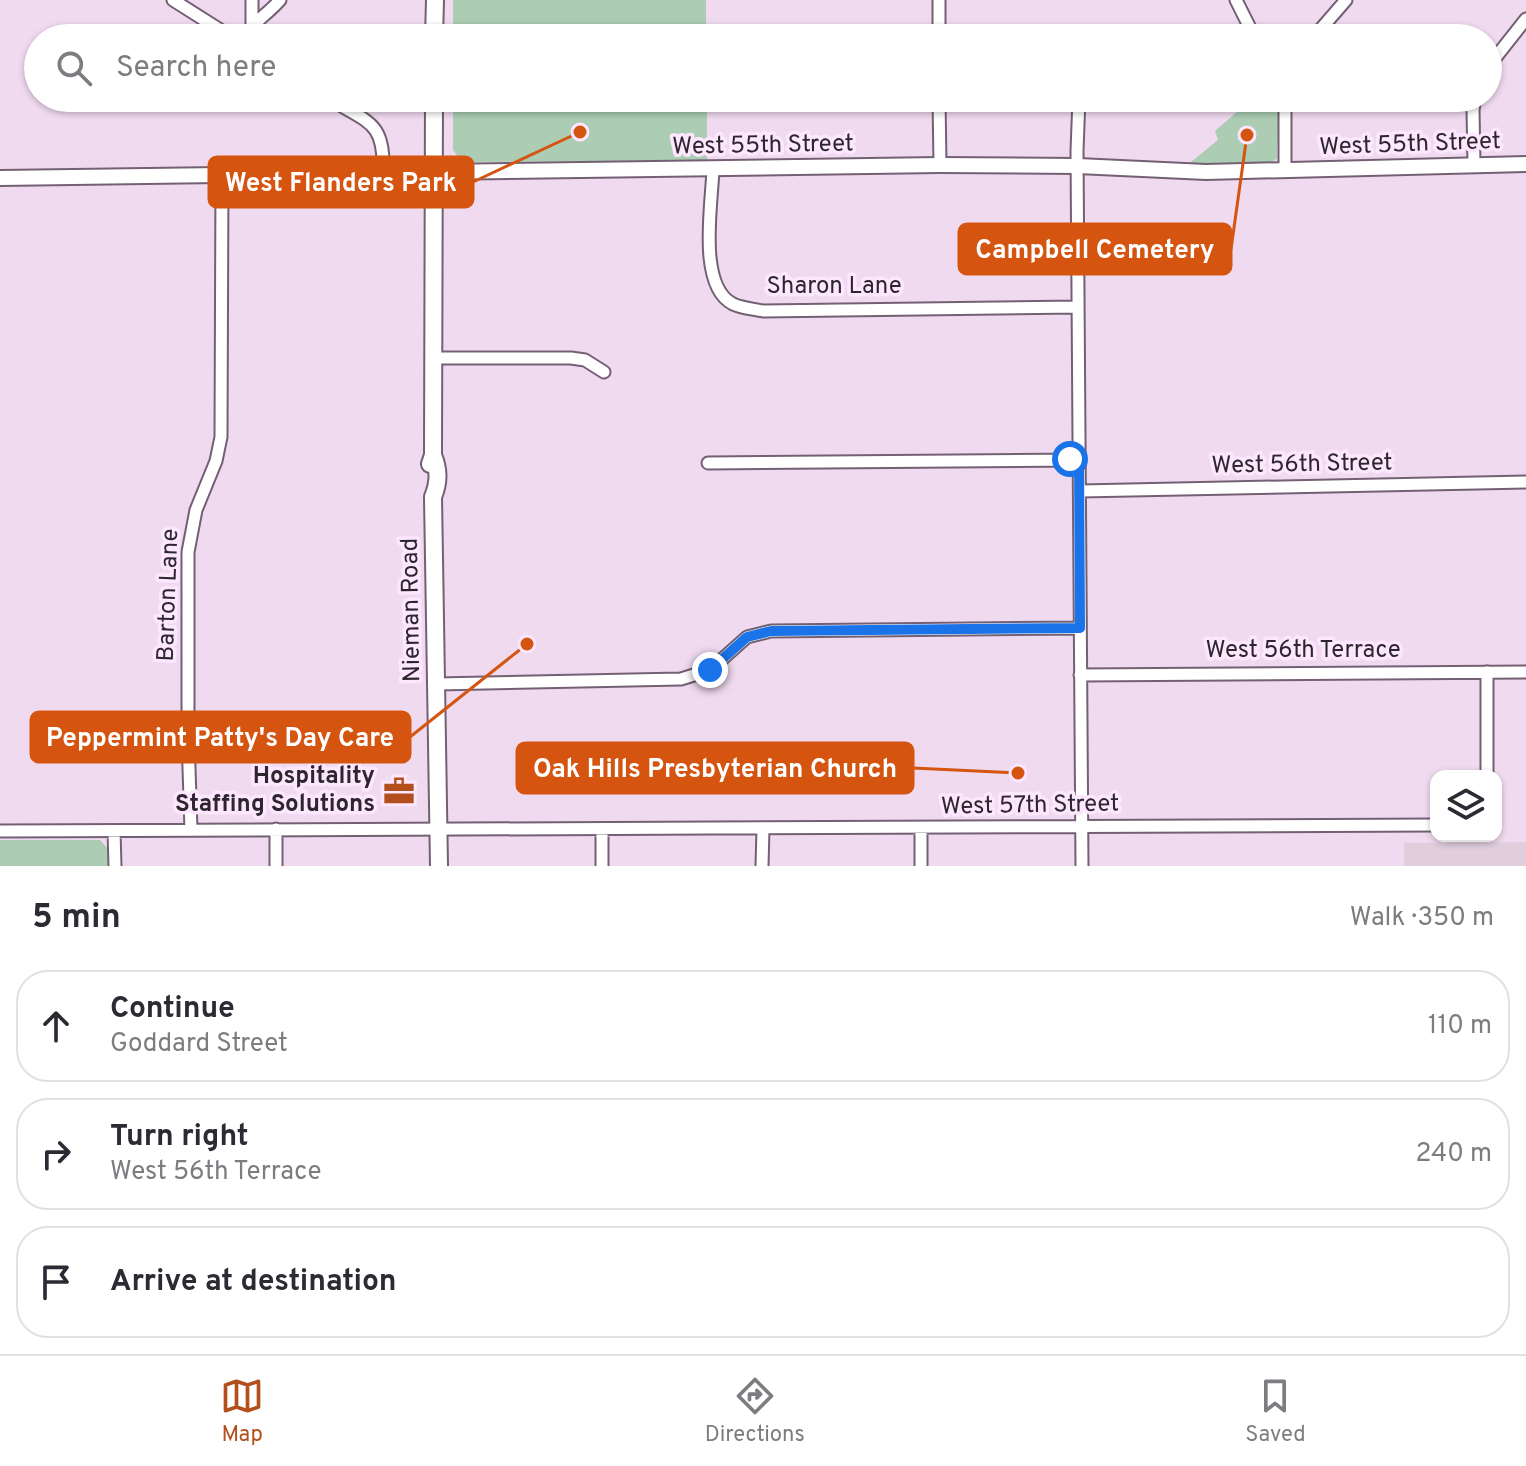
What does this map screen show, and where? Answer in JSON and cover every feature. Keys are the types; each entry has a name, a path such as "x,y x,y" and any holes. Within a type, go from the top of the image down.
{"main road":[{"path":"434,24 435,0"},
{"name":"Nieman Road","path":"434,112 433,455 438,467 433,497 439,866"}],"street":[{"path":"173,0 211,24"},
{"path":"252,0 252,24"},
{"path":"254,24 280,0"},
{"path":"939,0 939,24"},
{"path":"1236,0 1248,24"},
{"path":"1325,24 1346,0"},
{"path":"1502,49 1526,19"},
{"path":"350,112 381,135 383,172"},
{"path":"939,112 940,165"},
{"path":"1079,112 1082,866"},
{"path":"1285,112 1285,170"},
{"path":"1473,112 1474,164"},
{"name":"West 55th Street","path":"0,178 940,165 1078,166 1206,172 1526,164"},
{"name":"Sharon Lane","path":"713,169 711,269 718,291 733,304 763,311 1078,307"},
{"name":"Barton Lane","path":"191,830 188,552 196,510 216,461 221,437 222,175"},
{"path":"434,358 571,358 585,360 604,372"},
{"path":"708,463 1079,460"},
{"name":"West 56th Street","path":"1080,491 1526,482"},
{"path":"437,684 681,679 710,670 747,637 771,631 1080,628"},
{"path":"1487,672 1487,770"},
{"name":"West 56th Terrace","path":"1080,675 1526,672"},
{"name":"West 57th Street","path":"0,831 1430,825"},
{"path":"276,829 276,866"},
{"path":"602,829 602,866"},
{"path":"762,866 763,829"},
{"path":"921,829 921,866"},
{"path":"114,831 115,866"}],"shaded area":[{"path":"1526,842 1526,866 1404,866 1404,843"}],"green space":[{"path":"453,0 706,0 706,24 453,24"},
{"path":"453,112 707,112 707,161 462,162 453,150"},
{"path":"1237,112 1279,112 1277,158 1271,164 1186,166 1218,140 1215,131"},
{"path":"0,840 100,840 109,850 109,866 0,866"}],"place":[{"name":"West Flanders Park","path":"580,132"},
{"name":"Campbell Cemetery","path":"1247,135"},
{"name":"Peppermint Patty's Day Care","path":"527,644"},
{"name":"Oak Hills Presbyterian Church","path":"1018,773"},
{"name":"Hospitality Staffing Solutions","path":"399,791"}],"route":[{"path":"710,670 747,637 771,631 1080,628 1079,460 1070,459"}]}
